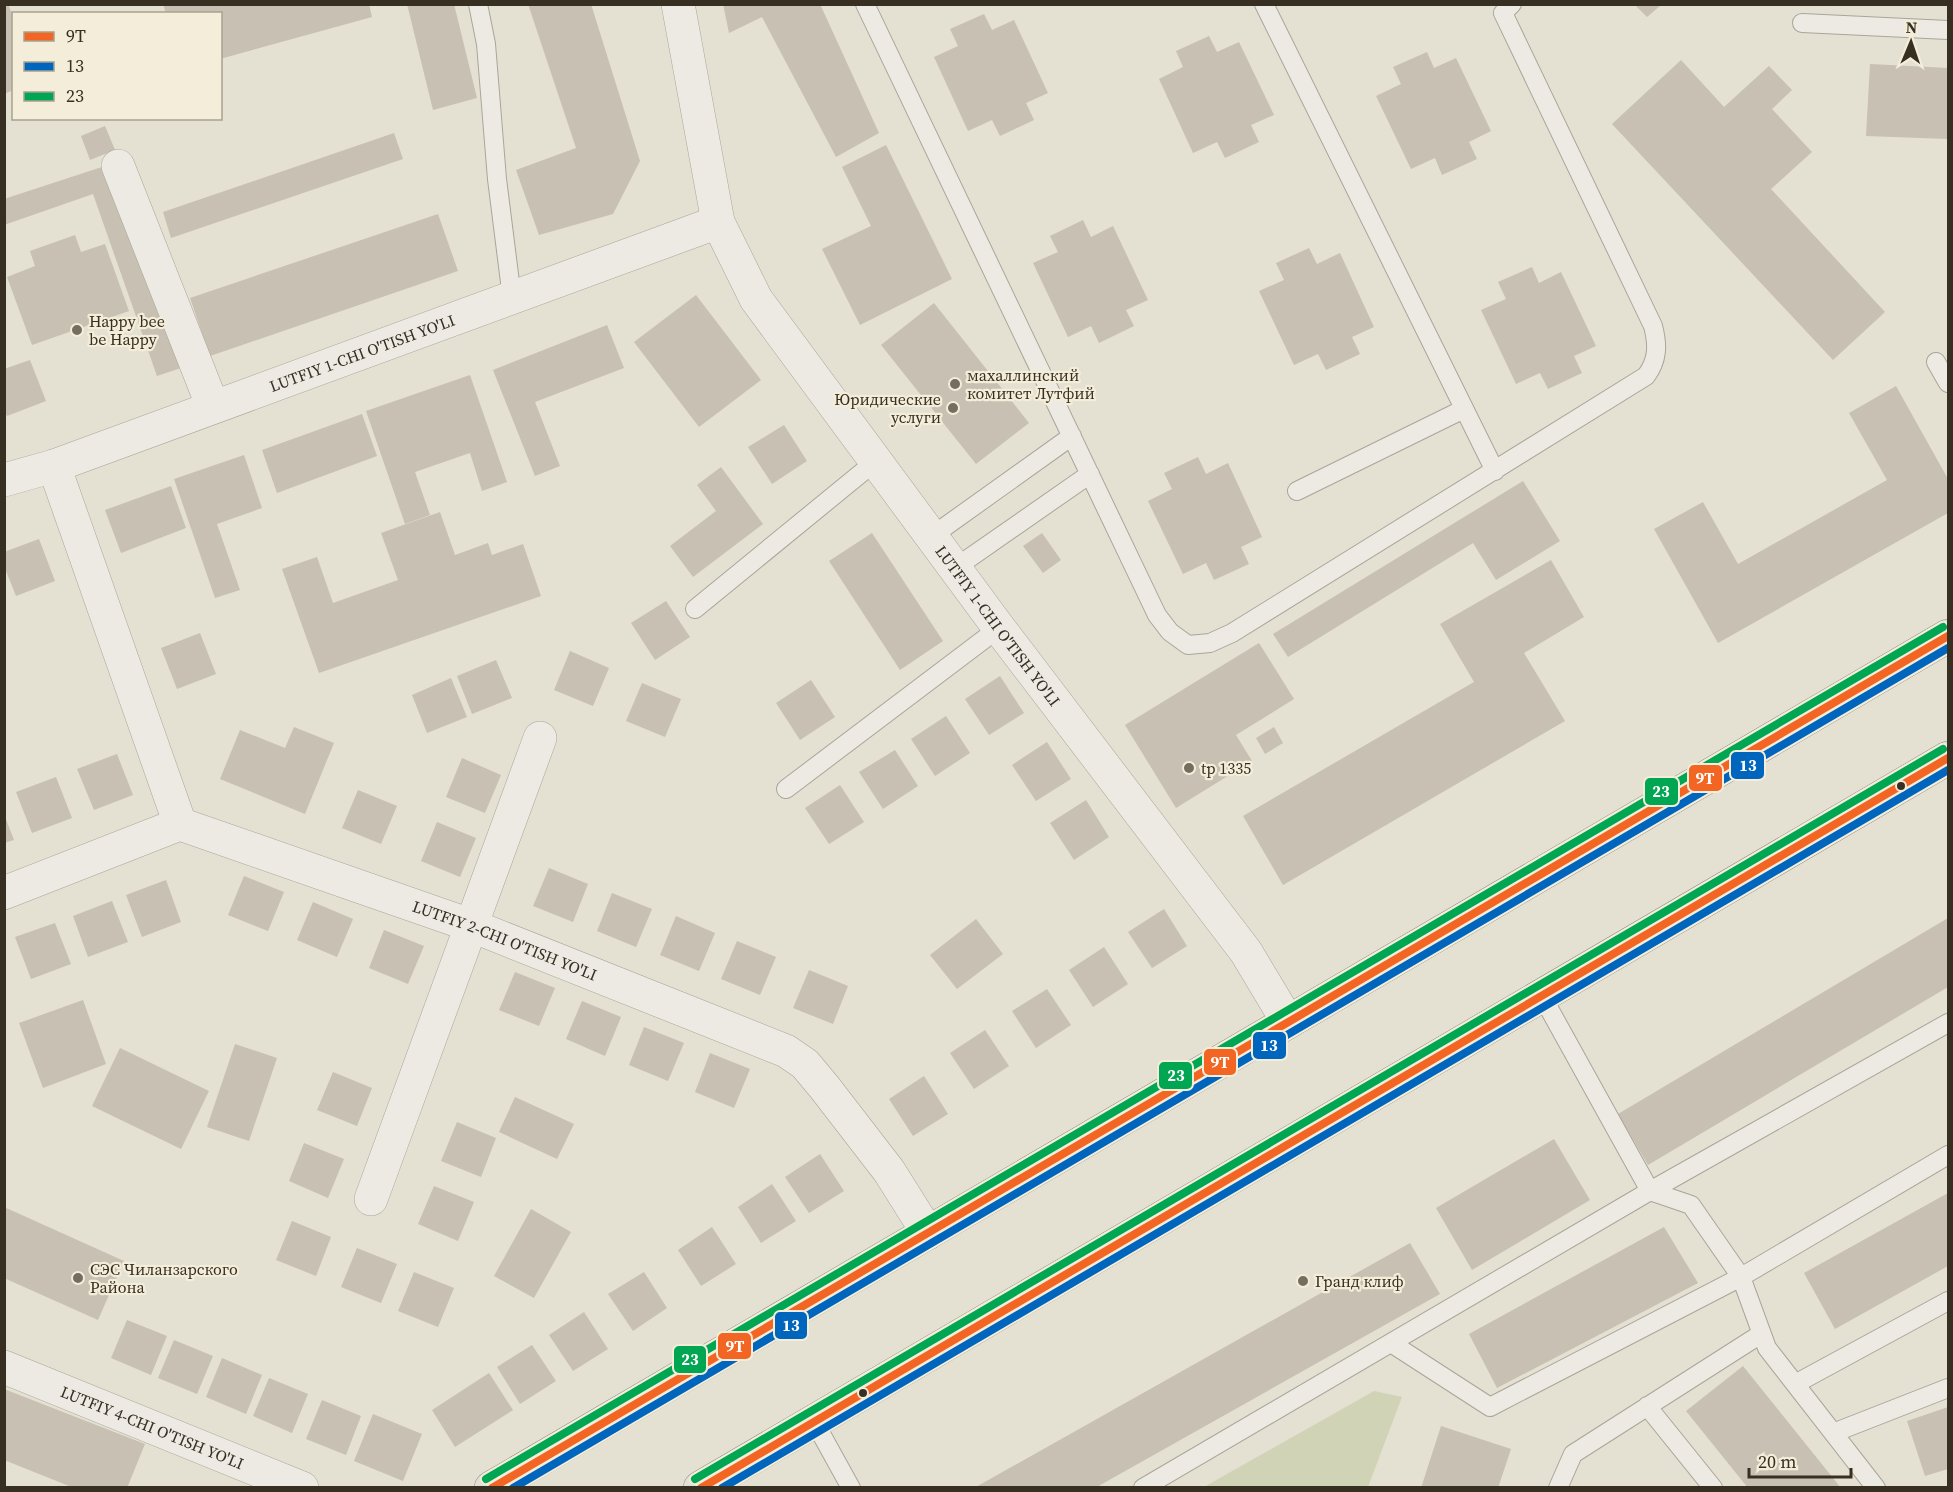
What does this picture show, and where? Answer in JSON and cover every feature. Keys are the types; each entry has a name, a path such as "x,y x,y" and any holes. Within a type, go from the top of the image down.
{"main road":[{"path":"491,1488 1948,636"},
{"path":"700,1488 1948,758"}],"street":[{"name":"LUTFIY 1-CHI O'TISH YO'LI","path":"678,4 718,222 756,299 999,628 1246,952 1287,1023"},
{"path":"118,166 213,407"},
{"name":"LUTFIY 1-CHI O'TISH YO'LI","path":"4,480 54,465 718,222"},
{"path":"4,893 180,824 54,465"},
{"path":"371,1198 540,738"},
{"name":"LUTFIY 2-CHI O'TISH YO'LI","path":"180,824 470,925 786,1051 805,1064 825,1088 889,1171 928,1233"},
{"name":"LUTFIY 4-CHI O'TISH YO'LI","path":"4,1367 302,1488"}],"lane":[{"path":"478,4 486,44 497,179 512,298"},
{"path":"865,4 1157,615 1170,632 1188,645 1210,643 1232,633 1646,376 1653,367 1657,342 1653,326 1503,13 1512,4"},
{"path":"1264,4 1495,471"},
{"path":"1803,23 1948,30"},
{"path":"1936,362 1948,383"},
{"path":"1297,491 1464,408"},
{"path":"932,536 1072,436"},
{"path":"695,609 876,461"},
{"path":"955,568 1090,474"},
{"path":"786,789 999,628"},
{"path":"1542,996 1650,1191 1691,1205 1741,1277 1767,1348 1876,1488"},
{"path":"1143,1488 1650,1191 1948,1023"},
{"path":"1391,1343 1490,1407 1741,1277 1948,1155"},
{"path":"1795,1384 1948,1301"},
{"path":"1558,1488 1573,1454 1761,1334"},
{"path":"1833,1433 1948,1388"},
{"path":"1647,1406 1713,1488"},
{"path":"814,1421 851,1488"}],"green space":[{"path":"1374,1391 1402,1397 1368,1487 1204,1487"}],"building":[{"path":"4,4 8,4 12,14 12,91 4,94"},
{"path":"163,4 369,4 372,17 222,58 222,12 165,12"},
{"path":"407,4 454,4 477,98 433,110"},
{"path":"528,4 591,4 640,161 613,214 539,235 516,170 576,148"},
{"path":"723,4 820,4 879,133 836,157 762,17 729,33"},
{"path":"1635,5 1661,5 1647,17"},
{"path":"984,14 992,30 1014,20 1048,93 1026,103 1034,120 1000,136 992,120 968,131 934,57 958,46 950,29"},
{"path":"1209,36 1217,52 1239,42 1274,115 1251,125 1259,142 1225,158 1217,142 1193,153 1159,79 1183,67 1176,51"},
{"path":"1427,52 1434,68 1456,58 1491,131 1469,142 1477,159 1442,175 1435,158 1411,169 1376,96 1401,84 1393,67"},
{"path":"1681,60 1724,107 1769,66 1792,90 1772,109 1812,152 1771,189 1885,312 1833,360 1612,124"},
{"path":"1870,64 1948,68 1948,139 1866,136"},
{"path":"105,126 115,150 90,160 81,136"},
{"path":"394,133 403,159 171,238 163,212"},
{"path":"886,145 952,279 860,325 822,249 871,226 842,167"},
{"path":"105,166 184,367 157,376 93,194 4,225 4,199"},
{"path":"438,214 458,271 210,356 190,298"},
{"path":"1083,220 1091,237 1113,226 1148,300 1126,310 1134,326 1099,343 1091,326 1068,337 1033,263 1058,252 1050,236"},
{"path":"75,235 81,252 105,244 129,311 32,345 7,277 35,266 30,251"},
{"path":"1309,248 1317,264 1340,253 1374,327 1352,337 1360,354 1326,370 1318,354 1294,365 1259,291 1284,280 1276,263"},
{"path":"1532,267 1539,283 1561,272 1596,346 1574,356 1582,373 1548,389 1540,373 1516,384 1481,310 1506,299 1498,282"},
{"path":"696,295 761,380 699,427 634,342"},
{"name":"махаллинский комитет Лутфий","path":"934,303 1029,423 976,464 881,345"},
{"path":"607,325 624,368 535,402 560,466 535,476 493,370"},
{"path":"30,360 46,401 7,416 4,410 4,369"},
{"path":"470,375 507,482 482,491 470,453 415,472 430,515 405,524 366,411"},
{"path":"1896,386 1948,479 1948,513 1718,643 1654,529 1703,502 1738,564 1887,480 1849,413"},
{"path":"362,414 377,456 277,493 262,450"},
{"path":"784,425 807,461 772,484 748,447"},
{"path":"244,455 262,508 217,524 240,590 215,598 174,479"},
{"path":"1198,457 1206,474 1228,463 1262,537 1241,547 1249,564 1214,580 1206,563 1183,574 1148,501 1172,489 1164,473"},
{"path":"721,467 763,524 693,577 670,546 716,511 697,485"},
{"path":"1523,481 1560,541 1496,580 1473,543 1288,657 1273,634"},
{"path":"171,486 186,528 121,553 105,510"},
{"path":"440,512 455,555 488,543 492,555 523,544 541,596 319,673 282,569 317,557 333,603 398,580 381,533"},
{"path":"872,533 943,641 900,670 829,561"},
{"path":"1042,533 1061,560 1043,573 1023,546"},
{"path":"39,539 55,581 16,596 4,566 4,552"},
{"path":"1551,560 1584,617 1524,653 1565,721 1283,885 1243,816 1474,682 1440,624"},
{"path":"666,601 690,637 655,660 631,623"},
{"path":"200,633 216,674 177,689 161,648"},
{"path":"1259,643 1294,699 1236,735 1252,761 1176,808 1125,725"},
{"path":"570,651 609,668 593,706 554,690"},
{"path":"496,660 512,698 472,714 457,676"},
{"path":"1000,676 1024,713 989,735 965,699"},
{"path":"451,678 467,717 427,733 412,695"},
{"path":"811,680 835,717 800,740 776,703"},
{"path":"642,683 681,699 665,737 626,721"},
{"path":"946,716 970,753 935,776 911,739"},
{"path":"294,727 334,743 305,814 220,779 240,730 285,748"},
{"path":"1274,727 1283,743 1265,754 1256,738"},
{"path":"1047,742 1071,779 1036,801 1012,765"},
{"path":"895,750 918,786 883,809 859,772"},
{"path":"117,754 133,795 94,810 77,769"},
{"path":"462,758 501,775 485,813 446,797"},
{"path":"56,777 72,818 32,833 16,792"},
{"path":"840,785 864,822 829,844 805,808"},
{"path":"358,790 397,806 381,844 342,828"},
{"path":"1086,800 1109,837 1074,860 1050,823"},
{"path":"4,814 14,840 4,843"},
{"path":"437,822 476,838 460,877 421,861"},
{"path":"549,868 588,884 573,922 533,906"},
{"path":"244,876 284,892 268,931 228,915"},
{"path":"166,880 181,922 142,937 126,895"},
{"path":"612,893 652,909 636,947 597,931"},
{"path":"112,901 128,942 88,957 73,916"},
{"path":"313,902 353,919 337,957 297,940"},
{"path":"1164,909 1187,946 1152,968 1128,932"},
{"path":"676,916 715,933 699,971 660,955"},
{"path":"1948,918 1948,987 1648,1165 1618,1114"},
{"path":"976,919 1003,954 957,989 930,955"},
{"path":"55,923 71,964 31,979 15,937"},
{"path":"384,930 424,946 408,984 369,968"},
{"path":"737,941 776,957 760,995 721,979"},
{"path":"1104,947 1128,984 1093,1007 1069,970"},
{"path":"809,970 848,986 833,1024 793,1008"},
{"path":"515,972 555,988 539,1026 499,1010"},
{"path":"1047,989 1071,1025 1036,1048 1012,1011"},
{"path":"83,1000 106,1064 43,1088 19,1023"},
{"path":"582,1001 621,1017 605,1056 566,1039"},
{"path":"644,1027 684,1043 668,1081 629,1065"},
{"path":"985,1030 1009,1066 974,1089 950,1053"},
{"path":"235,1044 277,1058 249,1141 207,1127"},
{"path":"120,1048 209,1091 181,1149 92,1106"},
{"path":"710,1053 750,1069 734,1108 695,1092"},
{"path":"333,1072 372,1088 357,1126 317,1110"},
{"path":"924,1076 948,1114 913,1136 889,1099"},
{"path":"515,1097 574,1124 557,1159 499,1132"},
{"path":"457,1122 496,1138 481,1177 441,1161"},
{"path":"1554,1139 1590,1200 1472,1270 1436,1208"},
{"path":"304,1143 344,1159 328,1198 289,1181"},
{"path":"820,1154 844,1191 809,1213 785,1177"},
{"path":"772,1184 796,1221 761,1243 738,1207"},
{"path":"434,1186 474,1202 458,1241 418,1224"},
{"path":"1948,1193 1948,1266 1835,1329 1804,1273"},
{"path":"4,1207 124,1261 98,1320 4,1278"},
{"path":"531,1209 571,1232 534,1298 494,1276"},
{"path":"292,1221 331,1237 316,1276 276,1260"},
{"path":"712,1227 736,1264 701,1286 678,1250"},
{"path":"1664,1227 1698,1283 1497,1388 1469,1334"},
{"path":"1410,1243 1440,1294 1095,1488 974,1488"},
{"path":"357,1248 397,1264 381,1303 341,1287"},
{"path":"414,1272 454,1288 438,1327 398,1311"},
{"path":"644,1272 667,1308 633,1331 608,1294"},
{"path":"584,1312 608,1349 573,1371 549,1335"},
{"path":"127,1320 167,1336 151,1375 111,1358"},
{"path":"174,1340 213,1356 197,1394 158,1378"},
{"path":"532,1345 556,1381 520,1404 497,1367"},
{"path":"222,1358 262,1375 246,1414 206,1397"},
{"path":"1743,1366 1841,1488 1748,1488 1686,1411"},
{"path":"489,1373 513,1410 455,1447 432,1410"},
{"path":"269,1378 308,1394 292,1433 253,1416"},
{"path":"4,1389 145,1444 127,1488 74,1488 4,1460"},
{"path":"322,1400 361,1416 346,1455 306,1439"},
{"path":"1948,1407 1948,1469 1925,1476 1907,1421"},
{"path":"373,1414 422,1434 403,1481 354,1461"},
{"path":"1441,1426 1511,1449 1498,1488 1421,1488"}],"transit line":[{"name":"23","path":"486,1479 1943,627"},
{"name":"9Т","path":"492,1488 1948,636"},
{"name":"13","path":"513,1488 1948,648"},
{"name":"23","path":"695,1479 1943,749"},
{"name":"9Т","path":"701,1488 1948,758"},
{"name":"13","path":"722,1488 1948,770"}],"place":[{"name":"Happy bee be Happy","path":"77,330"},
{"name":"махаллинский комитет Лутфий","path":"955,384"},
{"name":"Юридические услуги","path":"953,408"},
{"name":"tp 1335","path":"1189,768"},
{"name":"СЭС Чиланзарского Района","path":"78,1278"},
{"name":"Гранд клиф","path":"1303,1281"}]}
